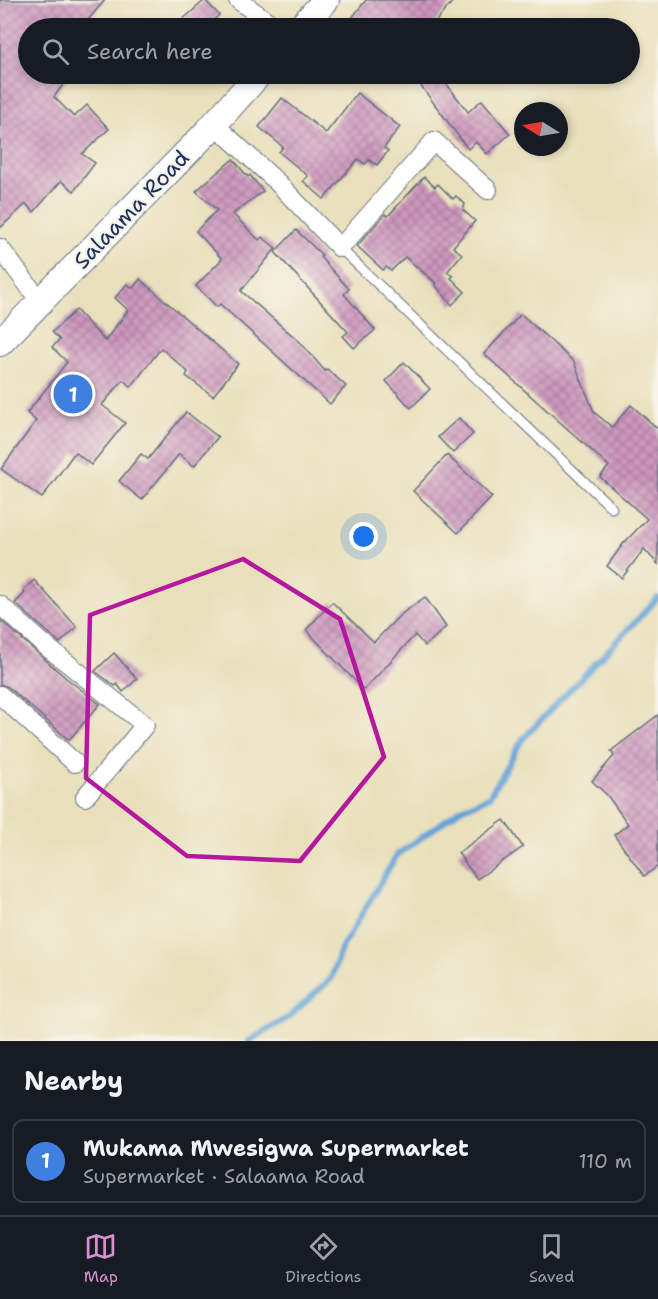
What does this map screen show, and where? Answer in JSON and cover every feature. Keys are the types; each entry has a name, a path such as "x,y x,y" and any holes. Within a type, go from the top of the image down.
{"main road":[{"path":"309,18 326,0"},
{"name":"Salaama Road","path":"0,343 214,124 250,84"}],"street":[{"path":"238,0 263,18"},
{"path":"214,124 277,182 340,248 434,141 488,190"},
{"path":"0,248 40,301"},
{"path":"0,605 47,647 145,724 85,797"},
{"path":"0,695 75,763"}],"lane":[{"path":"340,248 612,508"}],"highlighted area":[{"path":"243,559 340,619 384,757 300,861 187,856 86,778 90,615"}],"building":[{"path":"0,0 105,0 90,18 18,18 18,84 64,84 54,97 74,117 87,105 109,129 82,154 95,163 74,191 61,181 34,212 26,204 0,228"},
{"path":"205,0 219,15 216,18 184,18"},
{"path":"366,0 454,0 439,18 352,18"},
{"path":"419,84 447,84 468,112 482,100 510,134 487,154 476,142 468,149"},
{"path":"357,93 400,127 384,148 388,151 377,165 369,160 365,164 358,159 324,199 303,181 308,176 279,152 283,147 259,127 282,98 326,133"},
{"path":"233,159 263,191 233,214 259,240 262,237 276,248 241,291 300,342 325,371 327,369 346,386 330,404 220,304 217,307 196,286 222,259 196,231 217,210 196,191"},
{"path":"424,177 435,187 438,184 453,199 456,196 465,204 463,210 475,221 453,247 462,254 447,272 465,292 452,305 435,285 436,283 405,257 391,271 386,267 383,270 357,246 385,214 388,216"},
{"path":"296,230 322,255 320,257 349,289 344,294 375,330 354,348 343,336 348,332 275,252"},
{"path":"140,279 238,364 213,396 186,376 188,372 161,348 131,387 123,380 102,405 125,423 91,465 75,452 42,498 1,469 36,421 27,413 67,362 52,347 60,340 52,332 76,310 105,341 128,310 115,298 127,284 133,288"},
{"path":"521,314 574,362 594,412 612,427 631,405 658,429 658,564 644,549 622,578 607,566 623,544 647,519 600,477 609,466 484,354"},
{"path":"404,362 430,389 411,408 386,381"},
{"path":"186,412 218,437 194,466 179,454 142,500 119,481 141,454 148,459"},
{"path":"459,418 473,434 453,453 438,437"},
{"path":"447,455 492,497 458,533 413,491"},
{"path":"34,580 77,627 60,643 15,603"},
{"path":"425,597 446,627 425,646 415,635 364,690 306,630 332,602 374,642 399,616"},
{"path":"0,620 66,678 100,704 69,740 8,687 0,684"},
{"path":"114,653 137,679 123,692 117,684 115,686 95,671"},
{"path":"658,715 658,866 644,876 614,835 628,824 607,795 592,781 614,756 611,751"},
{"path":"504,820 523,847 477,879 458,853"}],"waterway":[{"path":"249,1041 289,1017 331,979 341,949 397,855 461,809 489,797 522,740 658,598"}],"place":[{"name":"Mukama Mwesigwa Supermarket","path":"73,394"}]}
